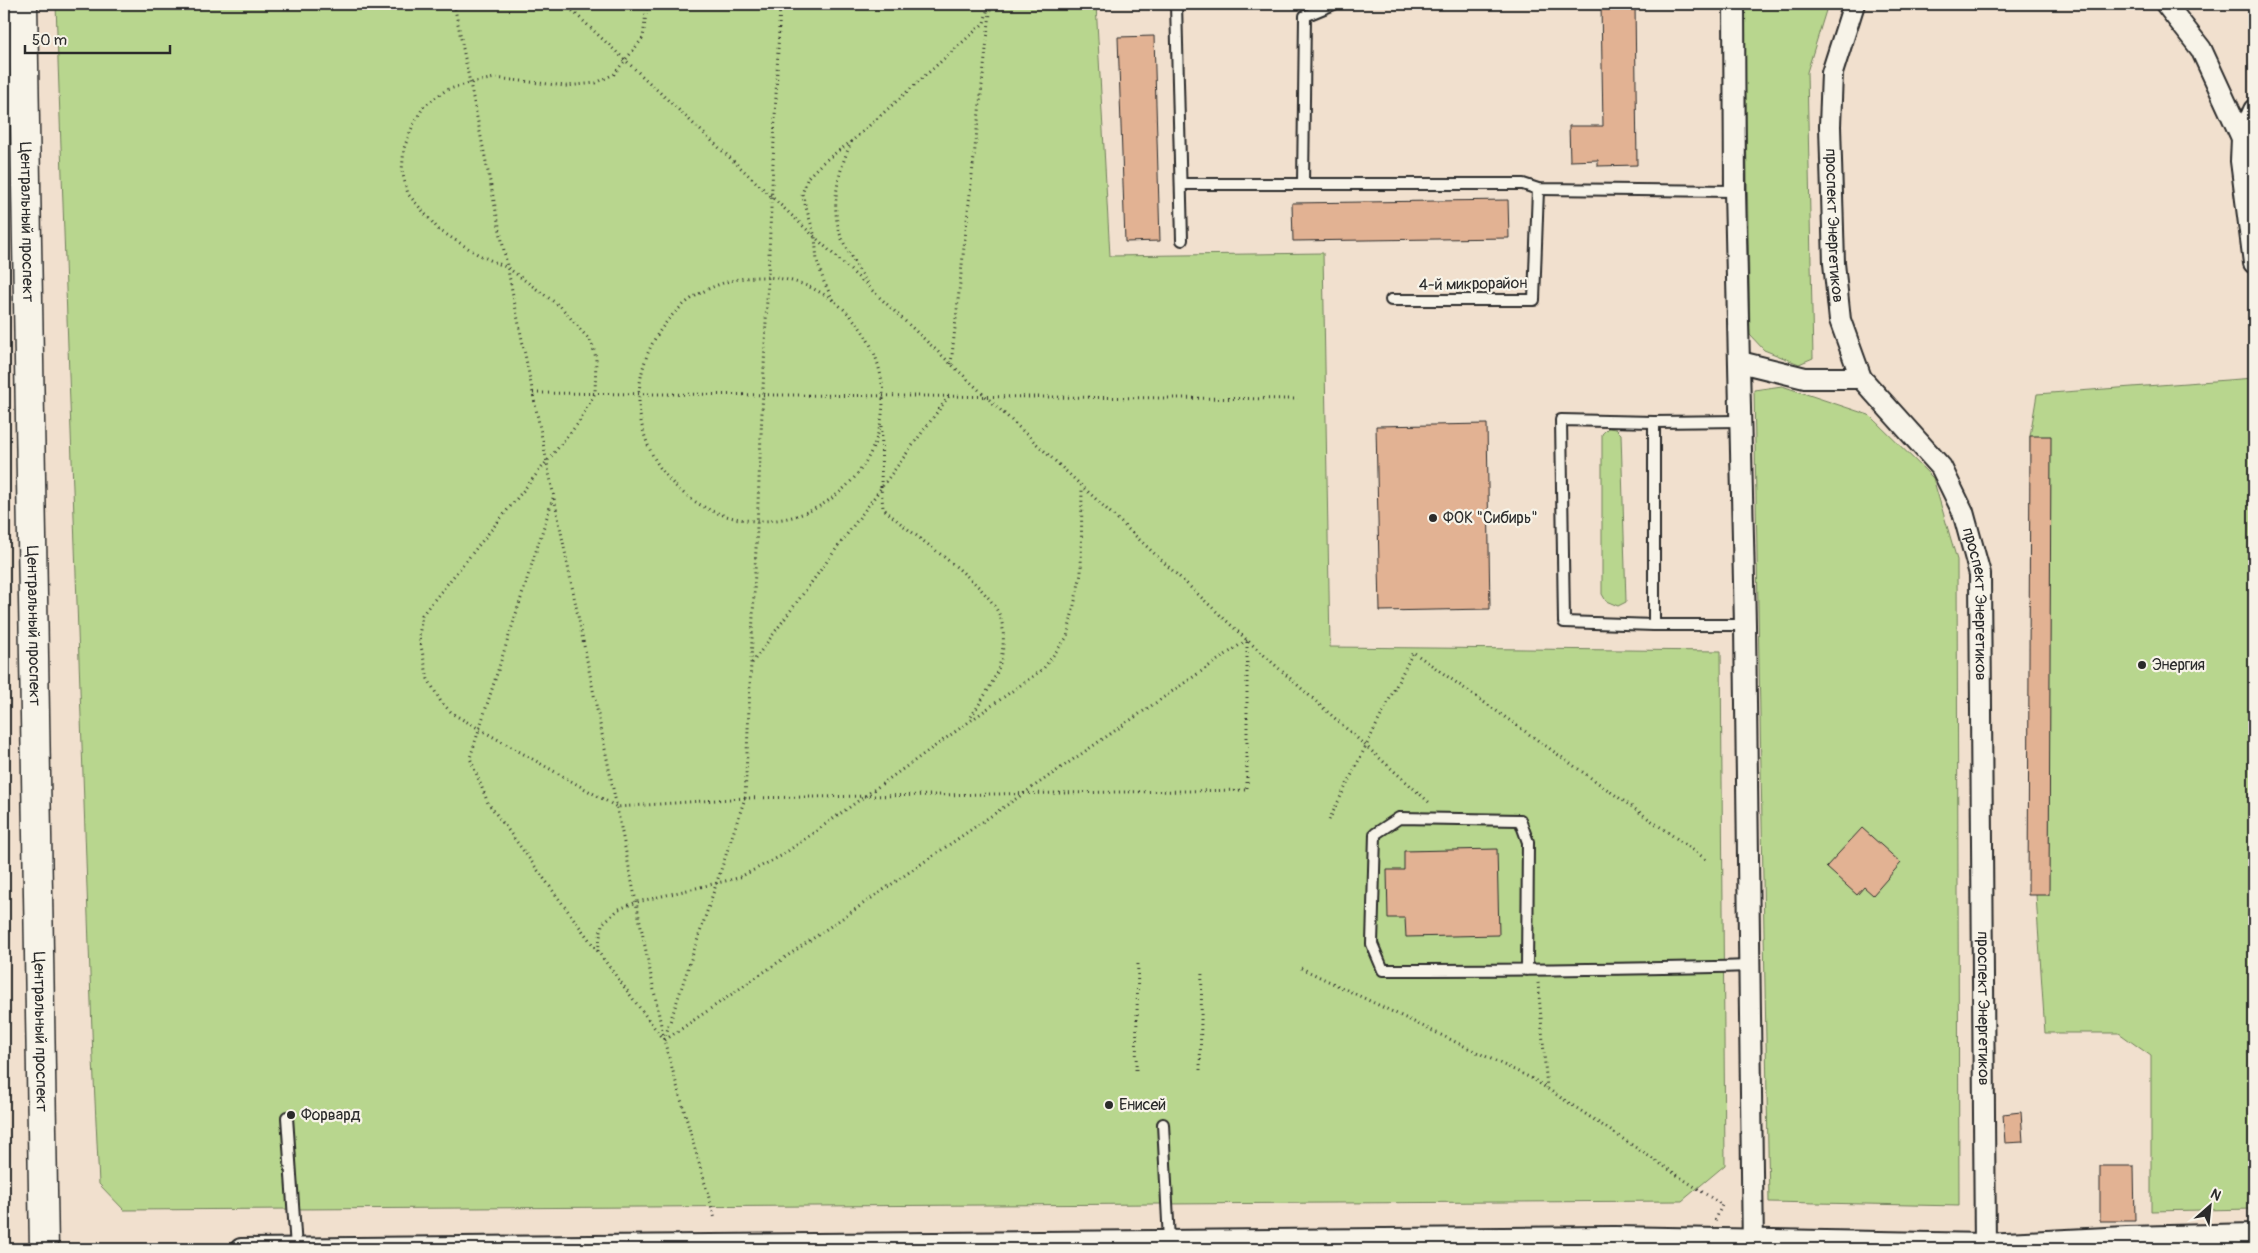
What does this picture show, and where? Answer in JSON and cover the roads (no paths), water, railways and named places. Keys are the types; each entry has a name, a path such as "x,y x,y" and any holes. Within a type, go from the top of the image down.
{"main road":[{"name":"Центральный проспект","path":"23,4 44,1249"}],"street":[{"path":"1734,4 1735,191 1745,625 1753,1244"},
{"name":"проспект Энергетиков","path":"1854,4 1840,41 1832,73 1830,126 1834,263 1840,320 1861,378 1941,467 1963,512 1980,574 1985,1247"},
{"path":"2166,4 2201,49 2242,138"},
{"path":"2254,110 2242,138 2241,161 2254,263"},
{"path":"1740,362 1806,378 1861,378"},
{"path":"240,1249 1086,1246 1169,1241 1615,1243 1708,1238 1753,1244 1985,1247 2127,1237 2254,1234"}],"lane":[{"path":"1176,4 1182,240"},
{"path":"1303,184 1305,16 1334,4"},
{"path":"1181,184 1523,184 1538,189 1735,191"},
{"name":"4-й микрорайон","path":"1391,300 1534,300 1538,189"},
{"path":"1741,420 1654,422 1561,420 1564,622 1654,625 1745,625"},
{"path":"1654,422 1654,625"},
{"path":"1527,970 1528,842 1520,820 1399,818 1375,834 1372,944 1383,970 1527,970 1749,966"},
{"path":"287,1117 296,1248"},
{"path":"1163,1124 1169,1241"}],"place":[{"name":"ФОК \"Сибирь\"","path":"1433,518"},
{"name":"Энергия","path":"2142,665"},
{"name":"Енисей","path":"1109,1105"},
{"name":"Форвард","path":"291,1115"}]}
